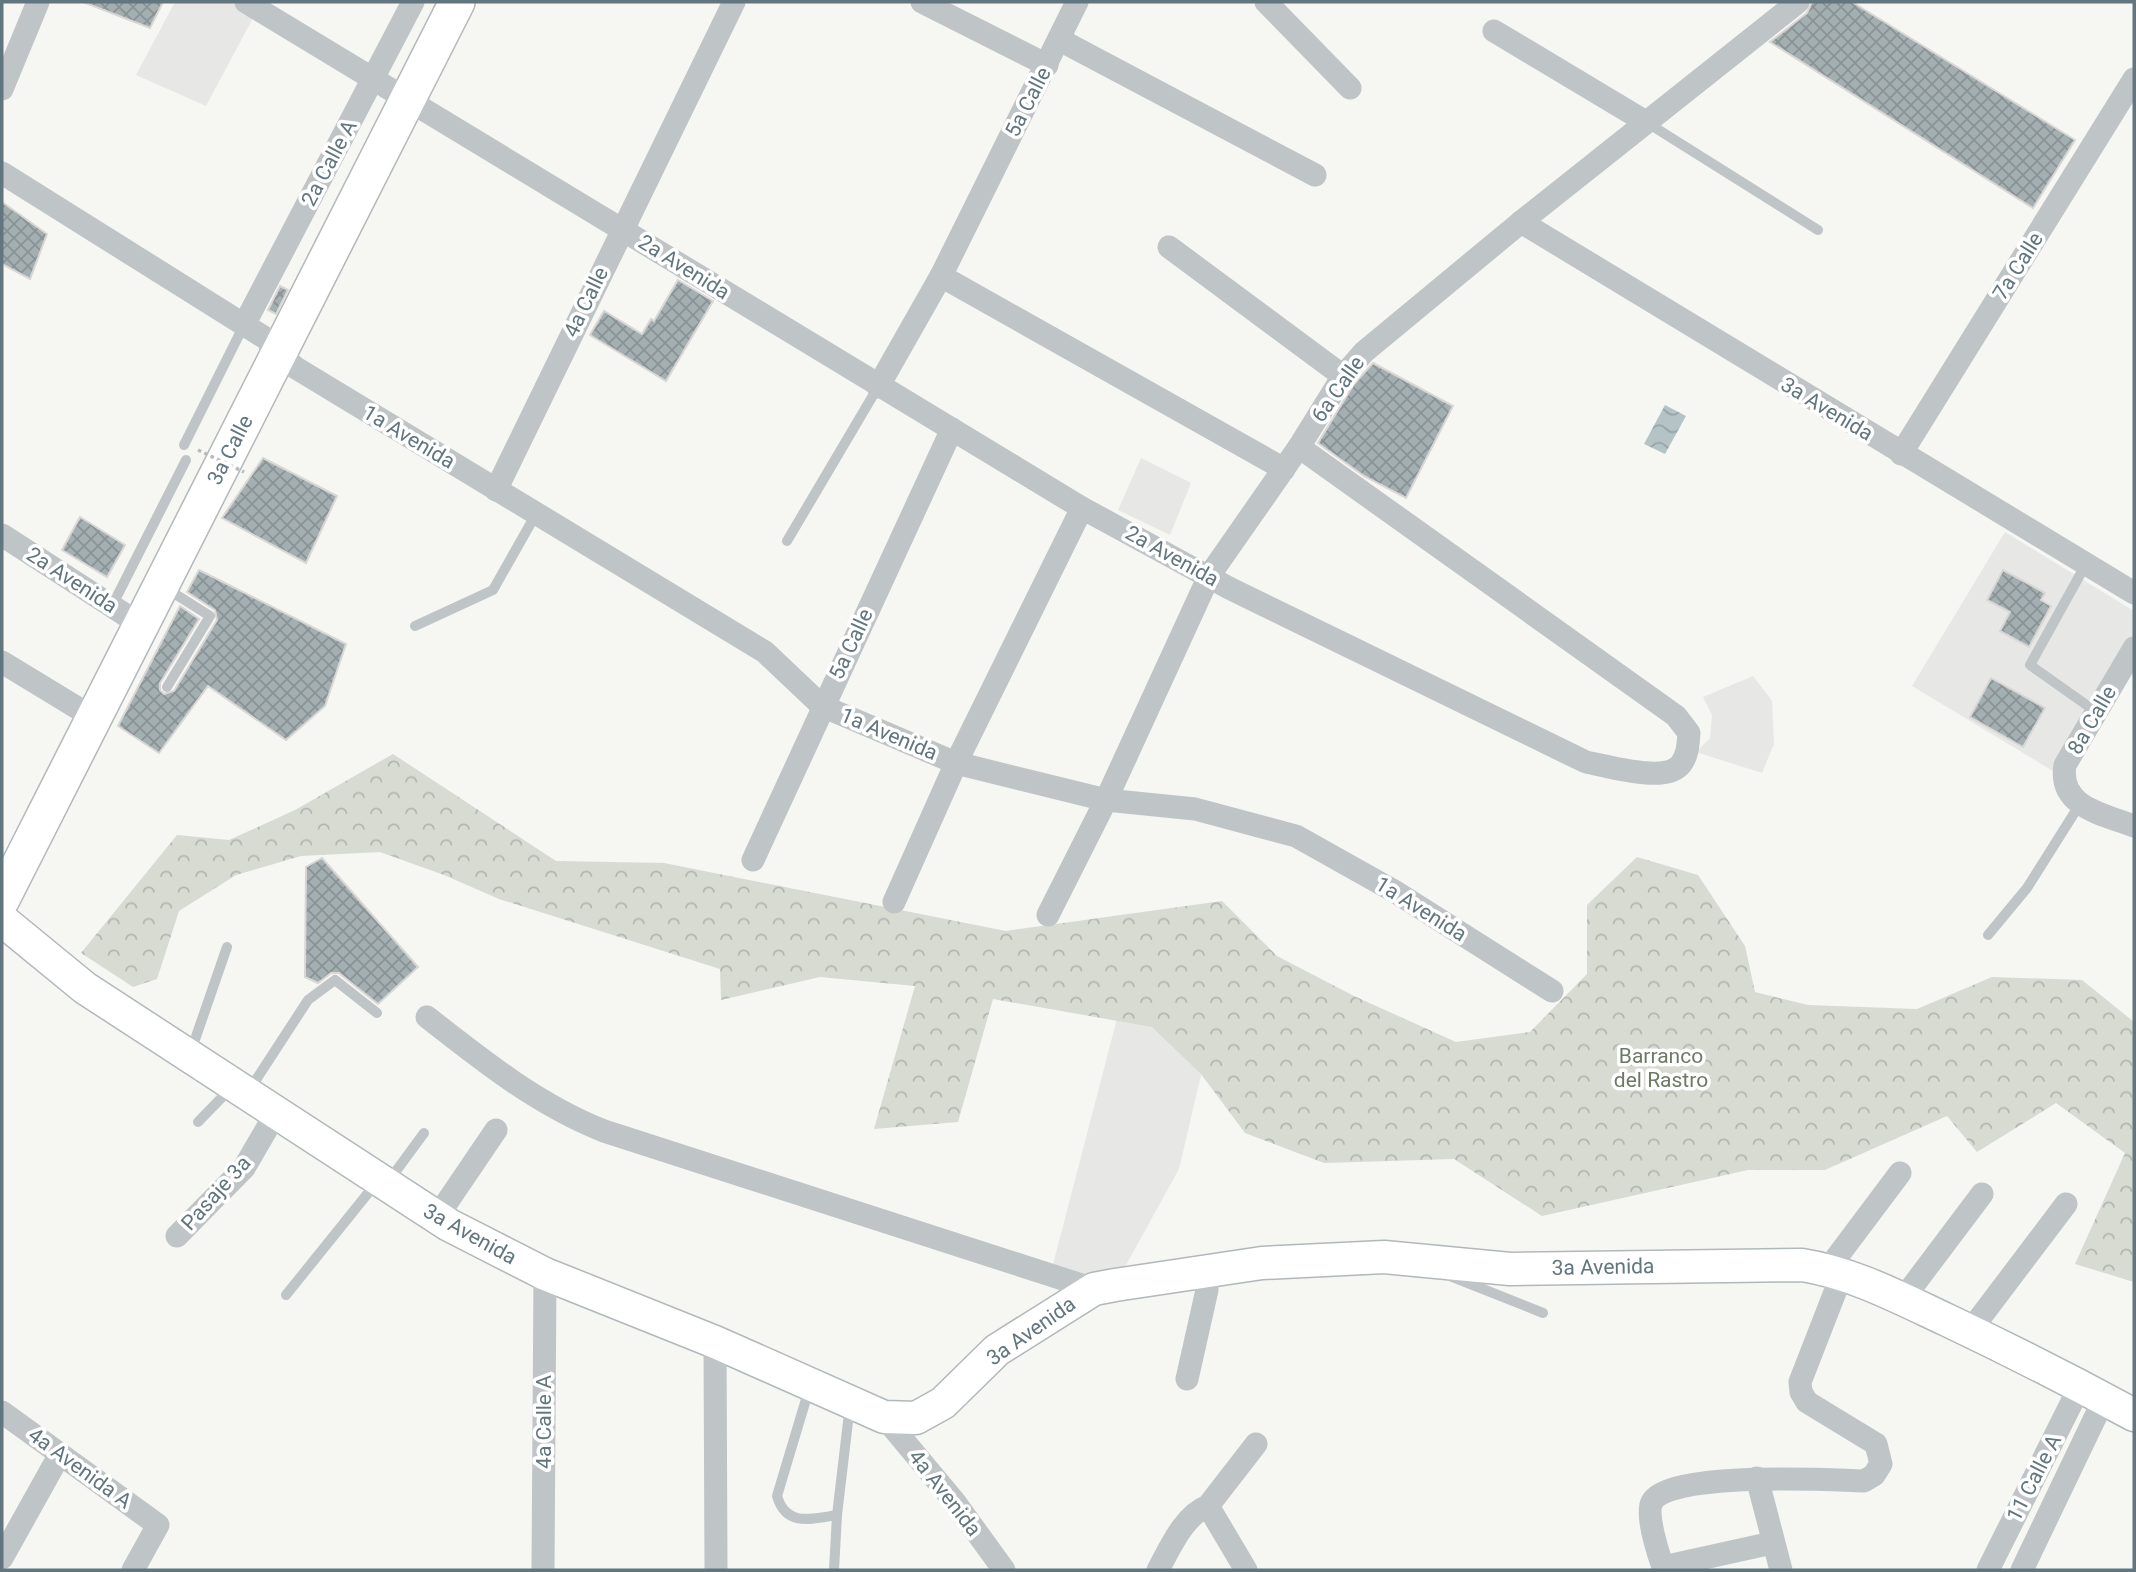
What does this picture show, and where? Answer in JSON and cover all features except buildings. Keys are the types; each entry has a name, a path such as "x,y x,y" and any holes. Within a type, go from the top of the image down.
{"main road":[{"name":"3a Calle","path":"2,899 278,348 457,2"},
{"name":"3a Avenida","path":"2,920 85,988 437,1217 545,1274 716,1342 884,1417 916,1418 943,1404 997,1350 1094,1289 1262,1263 1384,1257 1510,1269 1802,1265 1835,1271 1970,1331 2134,1415"}],"street":[{"path":"2,89 38,2"},
{"name":"2a Avenida","path":"246,2 878,387 1082,508 1209,576 1586,762 1650,774 1676,770 1682,763 1687,754 1689,733 1676,716 1299,447"},
{"name":"2a Calle A","path":"244,325 413,2"},
{"name":"4a Calle","path":"496,490 621,228 734,2"},
{"path":"922,2 1047,65"},
{"name":"5a Calle","path":"878,387 941,276 1077,2"},
{"path":"1266,2 1350,88"},
{"name":"6a Calle","path":"1048,915 1106,800 1209,576 1299,447 1342,376 1364,352 1791,3"},
{"path":"1494,31 1646,122"},
{"path":"1060,40 1315,175"},
{"name":"7a Calle","path":"1901,454 2134,79"},
{"name":"1a Avenida","path":"2,173 244,325 278,348 296,368 765,652 822,706 956,763 1106,800 1195,809 1296,836 1394,891 1552,991"},
{"name":"3a Avenida","path":"1521,222 2134,593"},
{"path":"1169,247 1342,376"},
{"path":"941,276 1284,468"},
{"name":"5a Calle","path":"752,860 952,429"},
{"path":"894,901 956,763 1082,508"},
{"name":"2a Avenida","path":"2,535 141,625"},
{"name":"8a Calle","path":"2074,799 2063,781 2066,765 2134,648"},
{"path":"2,662 94,718"},
{"path":"2074,799 2134,826"},
{"path":"426,1017 490,1066 563,1115 604,1131 1094,1289"},
{"name":"Pasaje 3a","path":"177,1236 244,1168 276,1113"},
{"path":"437,1217 496,1130"},
{"path":"1772,1544 1663,1569 1649,1511 1653,1500 1664,1492 1742,1478 1864,1481 1874,1475 1881,1464 1877,1444 1807,1402 1801,1392 1800,1382 1835,1271 1900,1173"},
{"path":"1903,1299 1982,1194"},
{"path":"1970,1331 2066,1204"},
{"path":"1187,1379 1207,1290 1207,1271"},
{"name":"4a Calle A","path":"543,1570 545,1274"},
{"path":"716,1342 716,1570"},
{"path":"2022,1570 2092,1392"},
{"name":"11 Calle A","path":"1988,1570 2092,1392"},
{"name":"4a Avenida A","path":"2,1412 158,1525 134,1570"},
{"name":"4a Avenida","path":"884,1417 954,1501 1004,1570"},
{"path":"1158,1570 1177,1536 1198,1510 1208,1506 1256,1444"},
{"path":"2,1558 60,1454"},
{"path":"1757,1478 1772,1544 1781,1570"},
{"path":"1208,1506 1246,1570"}],"lane":[{"path":"1646,122 1818,230"},
{"path":"184,445 244,325"},
{"path":"787,541 878,387"},
{"path":"112,607 186,460"},
{"path":"415,626 493,590 536,514"},
{"path":"2085,564 2030,665 2095,711"},
{"path":"161,586 210,616 167,687"},
{"path":"1988,935 2027,888 2074,799"},
{"path":"189,1057 227,947"},
{"path":"198,1122 240,1090 308,1000 335,980 377,1013"},
{"path":"286,1295 424,1133"},
{"path":"1409,1259 1543,1313"},
{"path":"811,1383 777,1496 780,1507 795,1518 803,1520 837,1515"},
{"path":"834,1570 837,1515 851,1402"}],"path":[{"path":"198,450 243,472"}],"shaded area":[{"path":"175,2 231,2 254,16 206,106 136,75"},
{"path":"1141,458 1191,483 1170,535 1118,510"},
{"path":"2005,532 2134,611 2134,636 2053,771 1912,686"},
{"path":"1753,676 1772,701 1774,744 1762,773 1696,752 1710,738 1712,715 1703,697"},
{"path":"1132,961 1224,977 1179,1169 1115,1285 1051,1272"}],"green space":[{"name":"Barranco del Rastro","path":"393,754 556,861 664,863 1006,931 1222,901 1277,956 1354,996 1456,1042 1530,1032 1587,974 1587,905 1637,857 1698,875 1745,946 1755,992 1808,1005 1917,1009 1992,977 2082,980 2134,1022 2134,1282 2075,1264 2125,1153 2056,1103 1977,1152 1947,1116 1825,1170 1748,1170 1542,1216 1454,1159 1324,1163 1245,1133 1201,1074 1152,1027 993,999 958,1122 874,1129 915,986 820,977 721,1000 720,969 499,899 444,875 380,852 301,856 236,875 179,911 157,979 133,987 81,953 177,835 229,840 295,810"}],"water":[{"path":"1665,405 1686,416 1665,454 1644,444"}]}
